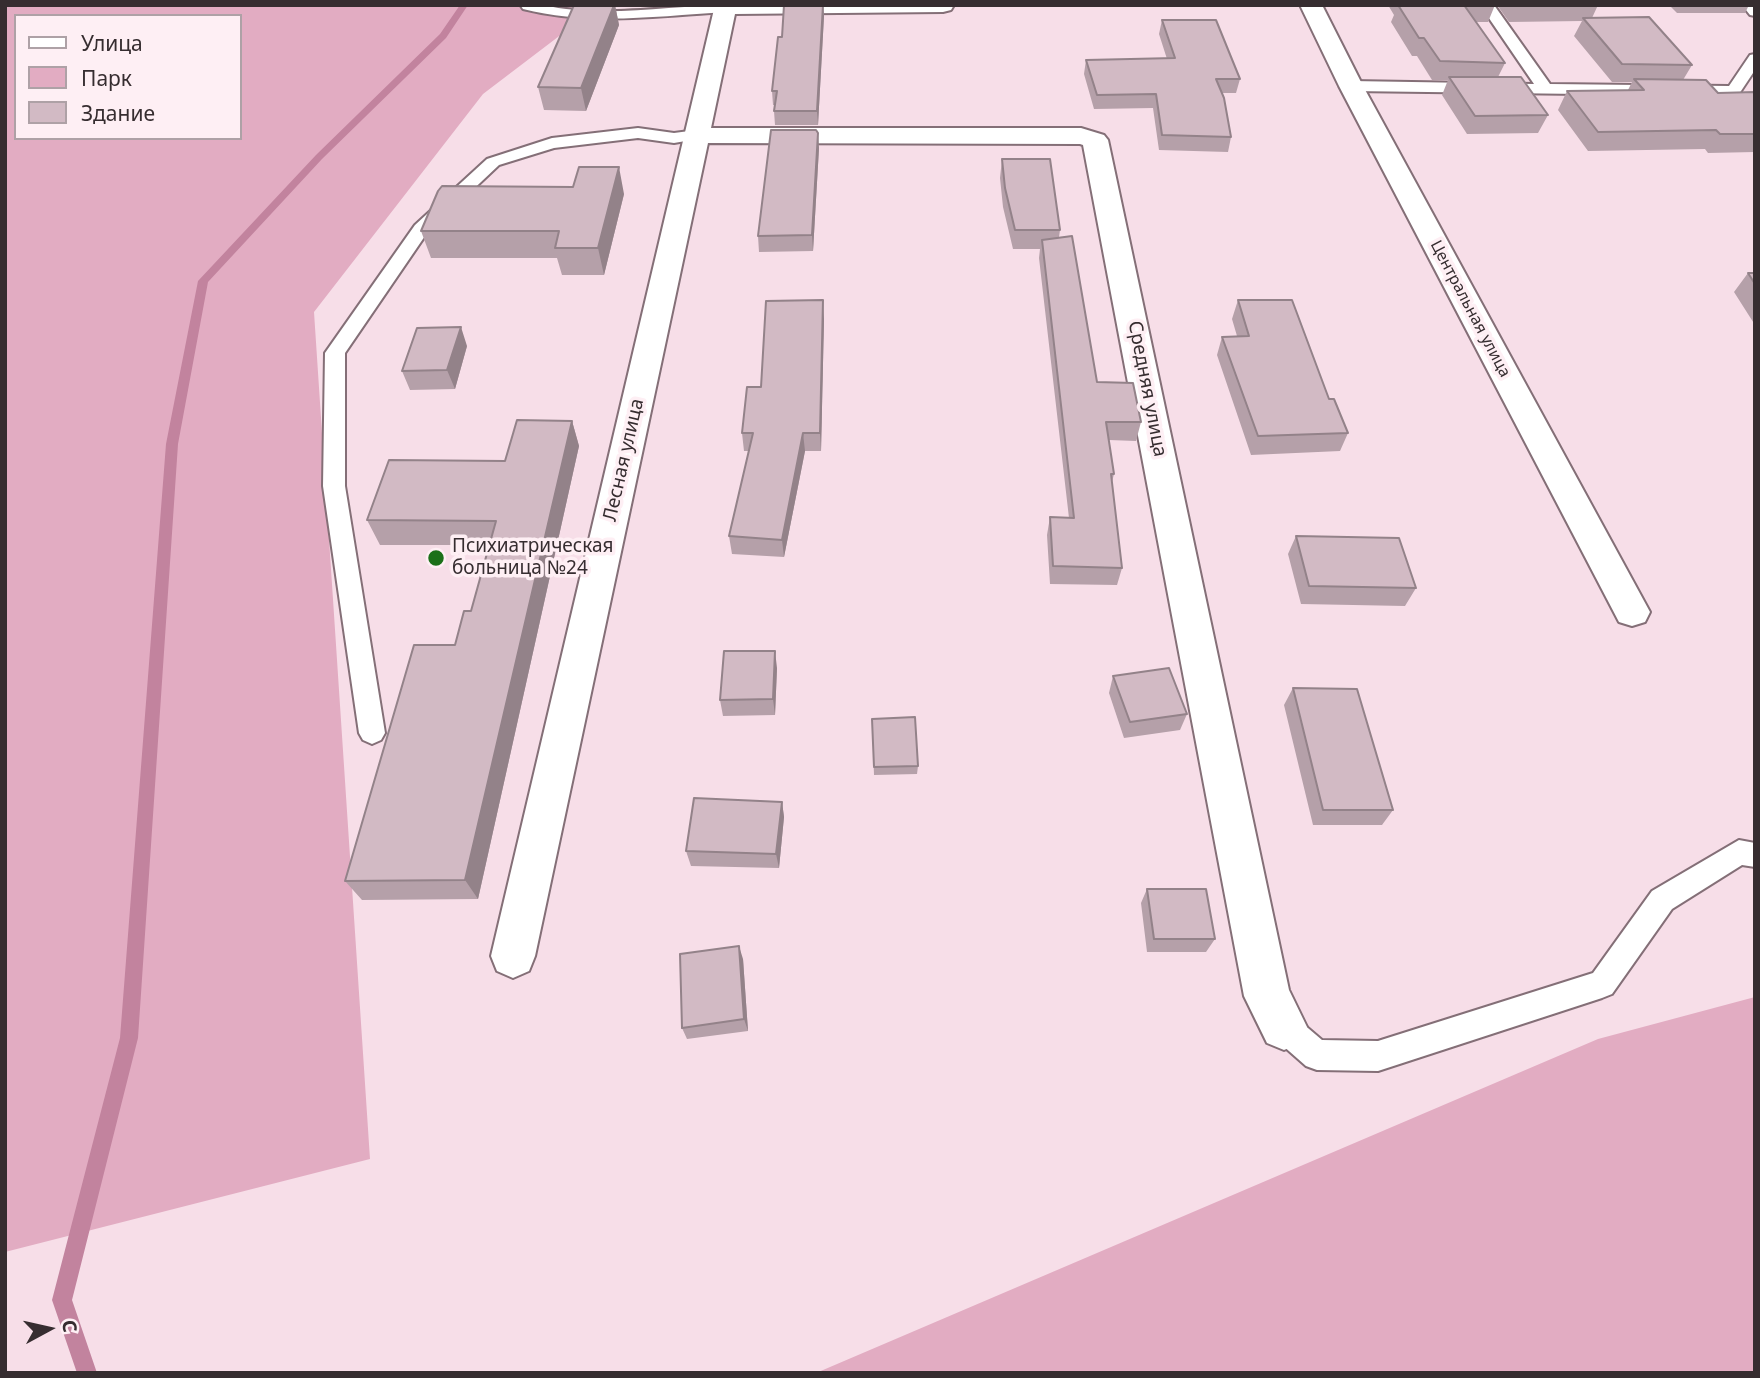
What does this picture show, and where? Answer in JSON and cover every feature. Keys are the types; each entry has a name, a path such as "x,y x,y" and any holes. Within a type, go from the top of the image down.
{"street":[{"path":"726,6 943,5"},
{"name":"Центральная улица","path":"1311,5 1351,86 1632,612"},
{"name":"Лесная улица","path":"513,956 726,6"},
{"name":"Средняя улица","path":"697,135 1081,136 1095,140 1267,996 1284,1027"}],"lane":[{"path":"1487,5 1544,87"},
{"path":"1749,5 1755,12"},
{"path":"528,6 549,12 578,14 726,6"},
{"path":"1351,86 1734,91 1755,58"},
{"path":"372,733 334,486 335,353 421,229 493,162 552,143 638,133 674,138 697,135"},
{"path":"1284,1027 1317,1055 1378,1056 1602,984 1662,900 1739,852 1755,855"}],"green space":[{"path":"5,5 600,5 483,94 314,312 370,1159 5,1252"},
{"path":"1755,997 1755,1373 816,1373 1598,1039"}],"building":[{"path":"574,5 614,5 581,88 538,87"},
{"path":"784,5 823,5 817,111 774,111 777,91 772,91 778,37 782,37"},
{"path":"1398,5 1464,5 1505,63 1440,61 1424,38 1419,38"},
{"path":"1649,17 1692,65 1622,64 1583,18"},
{"path":"1162,20 1216,20 1240,79 1216,79 1224,98 1231,137 1162,135 1156,94 1097,95 1086,60 1175,58"},
{"path":"1449,77 1521,77 1548,115 1475,116"},
{"path":"1634,79 1706,80 1718,93 1755,92 1755,134 1720,134 1716,130 1598,132 1567,91 1644,90"},
{"path":"771,130 816,130 818,133 812,235 758,236"},
{"path":"1002,159 1050,159 1060,230 1015,230 1005,188"},
{"path":"579,167 619,167 598,248 555,248 559,231 421,231 442,186 573,187"},
{"path":"1072,236 1097,382 1133,383 1141,422 1106,422 1114,474 1111,474 1122,568 1053,566 1050,517 1074,518 1042,240"},
{"path":"1748,273 1755,273 1755,284"},
{"path":"823,300 820,433 803,433 782,540 729,536 753,433 742,433 747,387 761,387 766,301"},
{"path":"1238,300 1292,300 1329,399 1334,399 1348,433 1258,436 1222,337 1249,336"},
{"path":"461,327 447,370 402,371 417,328"},
{"path":"517,420 572,421 465,880 345,881 414,645 455,645 464,611 471,611 496,521 367,520 389,460 505,461"},
{"path":"1296,536 1399,538 1416,588 1309,586"},
{"path":"724,651 775,651 773,699 720,700"},
{"path":"1169,668 1187,714 1130,722 1113,676"},
{"path":"1293,688 1357,689 1393,810 1323,810"},
{"path":"915,717 918,766 874,767 872,719"},
{"path":"694,798 782,802 776,854 686,851"},
{"path":"1147,889 1206,889 1215,939 1154,939"},
{"path":"739,946 744,1019 682,1028 680,954"}],"waterway":[{"path":"87,1373 62,1300 129,1038 172,444 203,281 319,157 443,36 464,5"}],"place":[{"name":"Психиатрическая больница №24","path":"436,558"}]}
